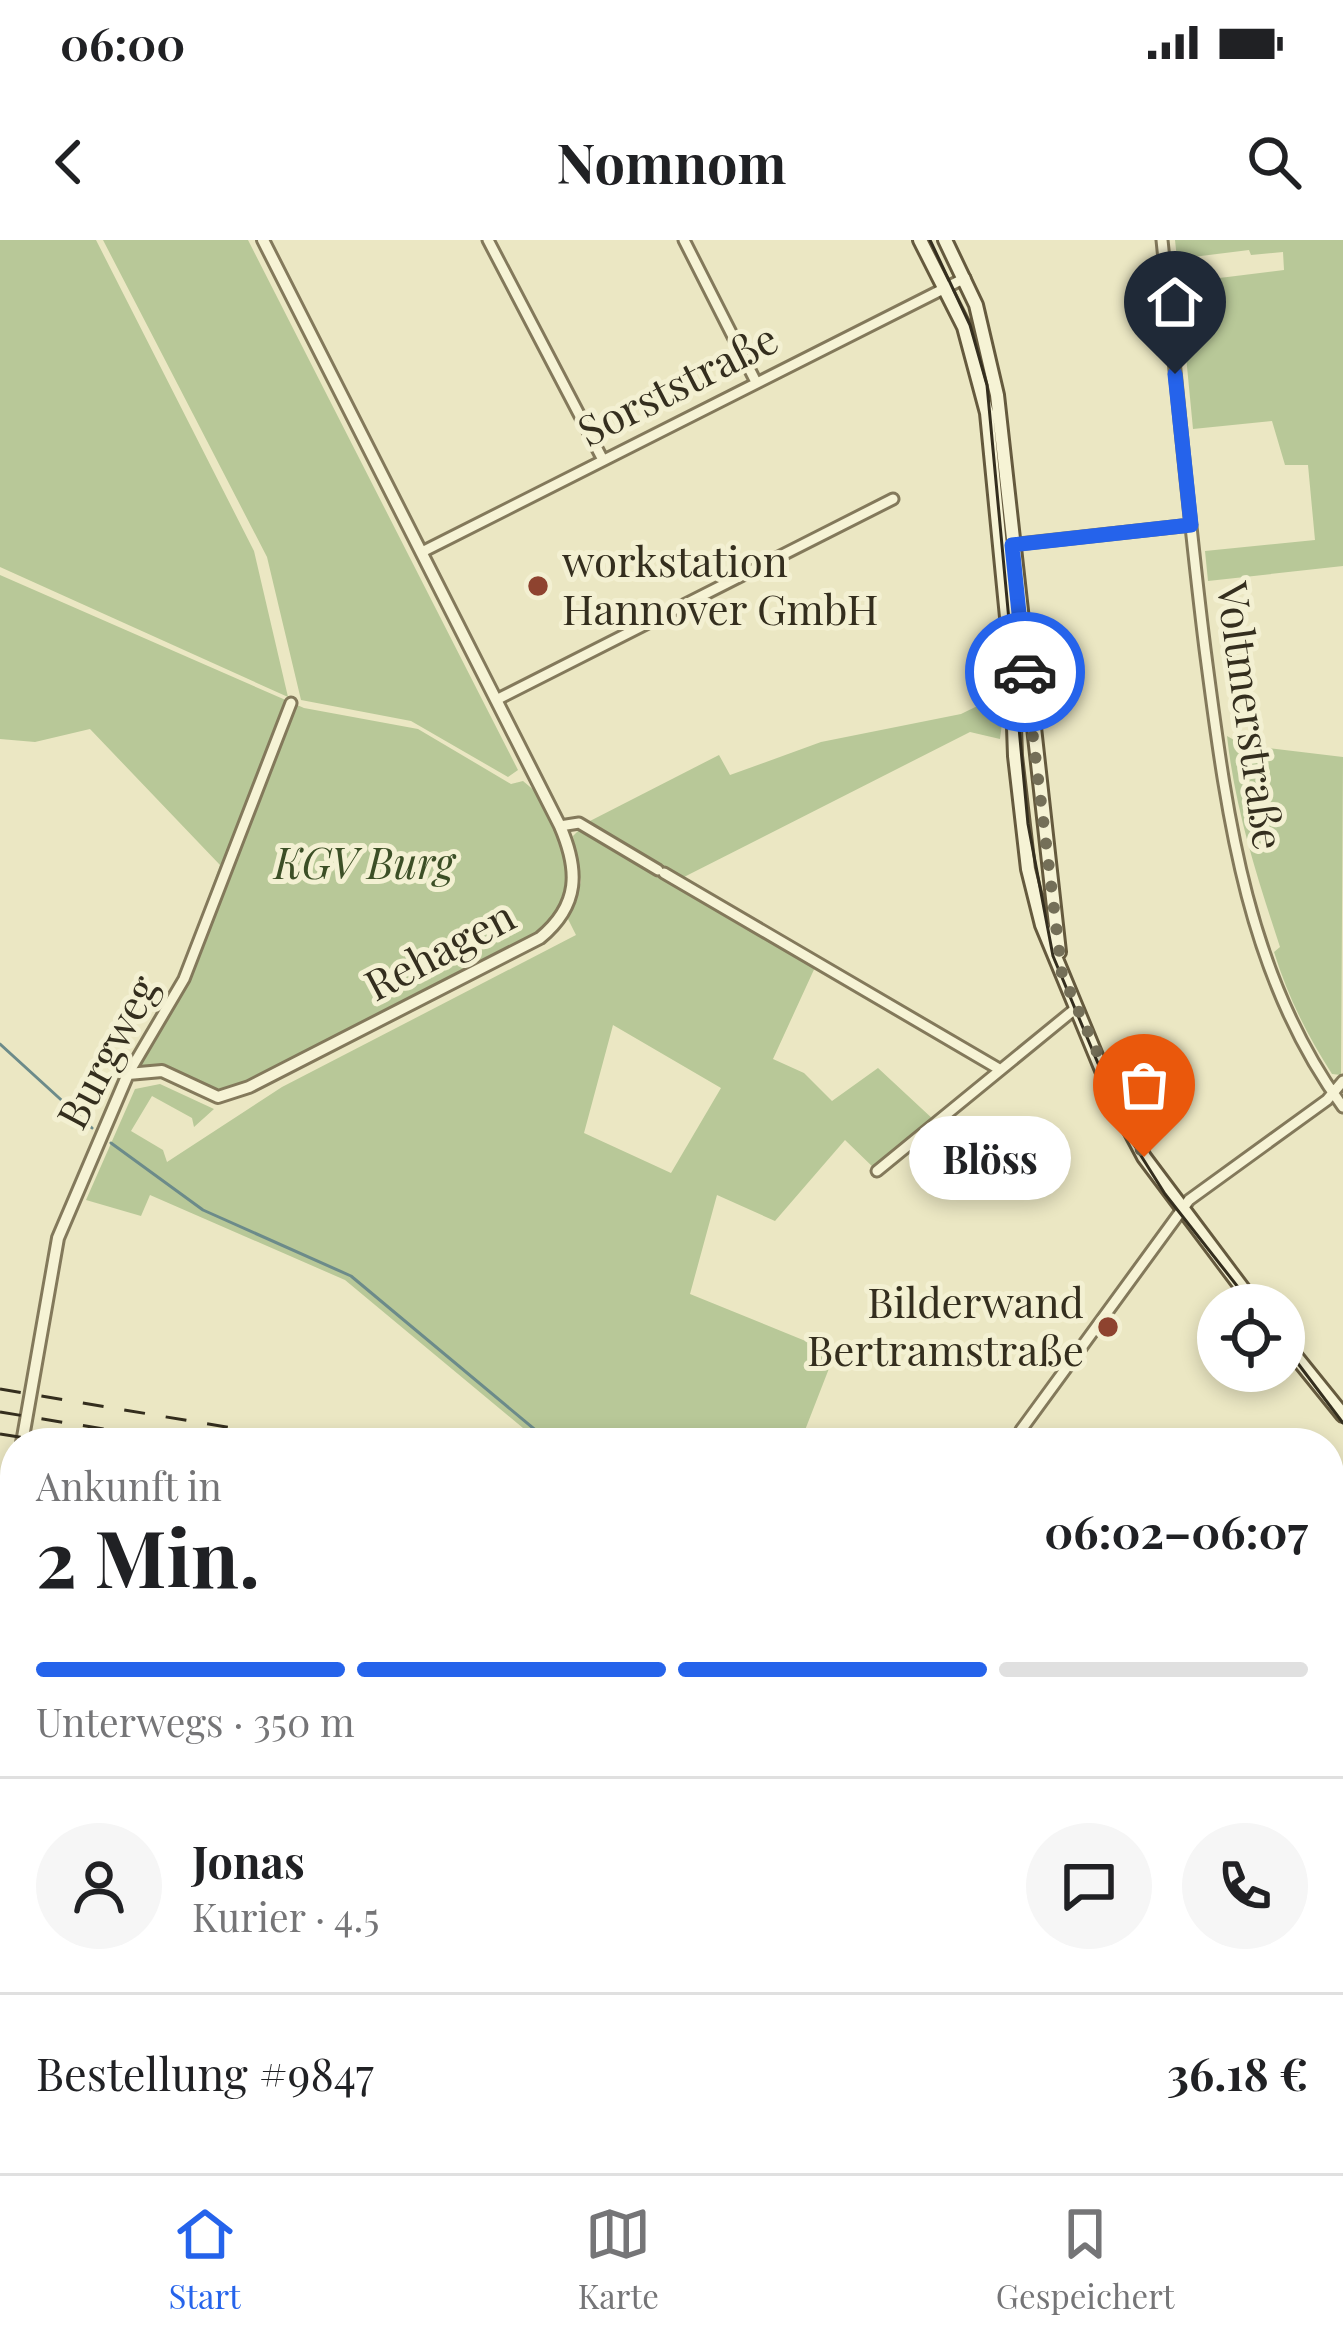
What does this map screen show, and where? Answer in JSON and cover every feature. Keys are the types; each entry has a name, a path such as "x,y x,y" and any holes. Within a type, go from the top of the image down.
{"main road":[{"path":"920,240 964,327 984,395 1006,545"},
{"path":"945,240 965,278 992,365 1028,868 1062,974 1130,1132 1180,1212 1238,1284"},
{"path":"1305,1366 1340,1407 1343,1427"}],"street":[{"name":"Rehagen","path":"128,1074 162,1070 199,1092 229,1095 540,938 564,914 574,885 573,860 560,826 262,240"},
{"path":"488,240 603,460"},
{"path":"684,240 756,382"},
{"name":"Voltmerstraße","path":"1162,240 1230,835 1288,1012 1343,1108"},
{"name":"Sorststraße","path":"422,552 965,278"},
{"path":"498,699 692,596 893,499"},
{"path":"1006,545 1191,525"},
{"name":"Burgweg","path":"25,1428 61,1229 128,1074 184,979 291,703"},
{"path":"560,826 578,823 998,1069"},
{"path":"877,1171 1076,1009"},
{"path":"1023,1428 1180,1212 1343,1081"}],"green space":[{"path":"0,240 96,240 254,551 288,697 0,567"},
{"path":"103,240 248,240 518,770 508,777 411,721 301,700 267,557"},
{"path":"1175,240 1343,240 1343,566 1208,581 1205,551 1315,540 1308,465 1285,465 1272,421 1193,429 1179,283 1284,270 1283,252 1251,255 1249,250 1177,259"},
{"name":"KGV Burg","path":"0,575 304,708 418,729 511,784 523,781 552,813 569,852 573,886 555,926 229,1095 171,1075 129,1076 179,978 220,865 90,729 35,742 0,739"},
{"path":"1006,692 1000,739 970,732 684,877 588,822 719,755 730,775 821,742 961,714"},
{"path":"1227,736 1243,745 1343,757 1341,1075 1332,1074 1314,1045 1279,969 1274,952 1280,947 1241,816"},
{"path":"581,828 742,927 817,963 773,1059 804,1073 832,1101 878,1068 935,1121 877,1171 845,1140 775,1221 717,1195 690,1294 835,1353 806,1428 523,1428 345,1280 150,1195 141,1216 86,1200 135,1089 160,1084 214,1109 194,1127 192,1118 152,1096 131,1131 163,1150 167,1162 282,1087 576,935 568,919 581,882 573,836","holes":["613,1025 721,1088 671,1173 584,1133"]}],"waterway":[{"path":"0,1044 92,1128"},
{"path":"111,1143 203,1210 351,1276 533,1428"}],"tram line":[{"path":"930,240 970,325 987,385 1028,824 1053,956 1128,1135 1165,1194 1236,1284"},
{"path":"1305,1373 1343,1423"}],"railway":[{"path":"0,1389 232,1428"},
{"path":"0,1412 98,1428"}],"way so far":[{"path":"1025,672 1062,974 1116,1104 1144,1157"}],"place":[{"name":"workstation Hannover GmbH","path":"538,586"},
{"name":"Blöss","path":"1144,1157"},
{"name":"Bilderwand Bertramstraße","path":"1108,1327"}],"route":[{"path":"1025,672 1012,545 1191,525 1175,374"}]}
